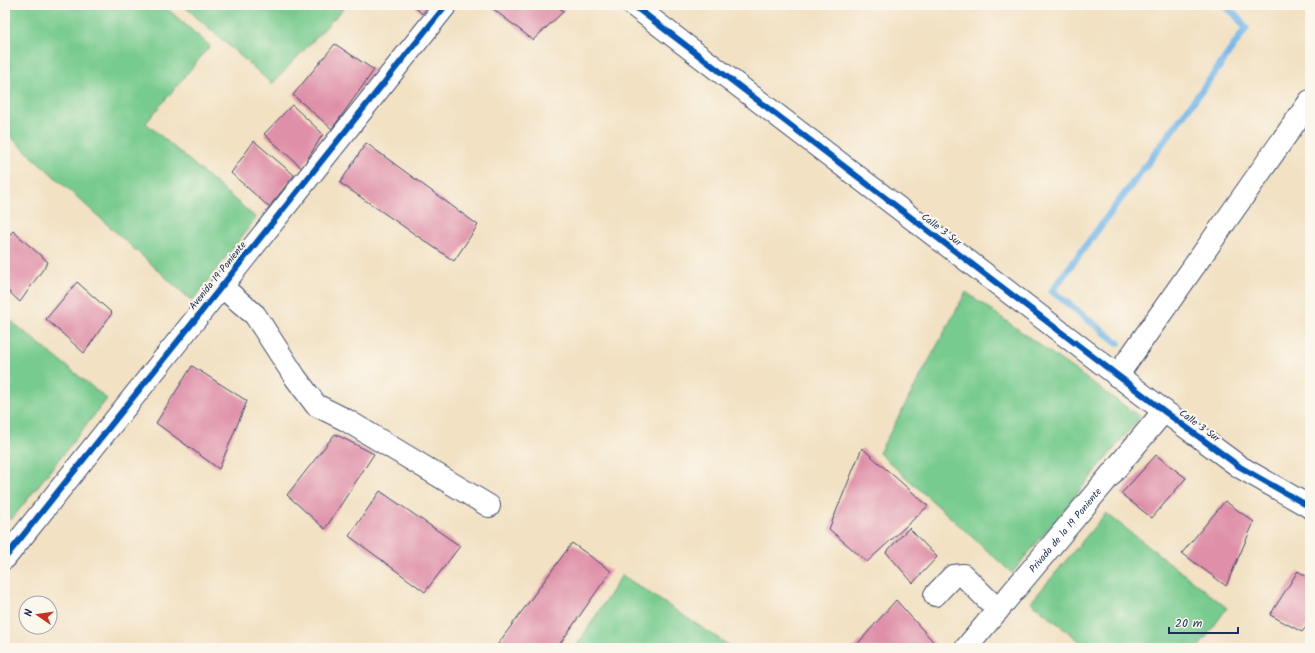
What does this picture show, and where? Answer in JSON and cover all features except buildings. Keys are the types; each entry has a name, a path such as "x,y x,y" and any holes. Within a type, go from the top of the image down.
{"street":[{"name":"Avenida 19 Poniente","path":"5,558 446,5"},
{"name":"Calle 3 Sur","path":"633,5 1164,411 1240,467 1310,507"},
{"path":"1117,376 1310,101"},
{"path":"221,286 255,315 316,405 346,420 489,506"},
{"name":"Privada de la 19 Poniente","path":"966,648 1164,411"},
{"path":"935,595 953,576 963,575 998,610"}],"green space":[{"path":"5,5 163,5 210,46 146,123 256,218 192,301 5,132"},
{"path":"183,5 347,5 272,84"},
{"path":"966,292 1140,417 1012,573 879,453"},
{"path":"5,316 107,399 11,520 5,515"},
{"path":"1106,513 1227,608 1198,648 1088,648 1031,602"},
{"path":"622,575 733,648 575,648"}],"waterway":[{"path":"1118,343 1052,291 1217,70 1246,28 1235,14 1223,5"}],"cycle path":[{"path":"5,558 446,5"},
{"path":"633,5 1164,411 1240,467 1310,507"}]}
